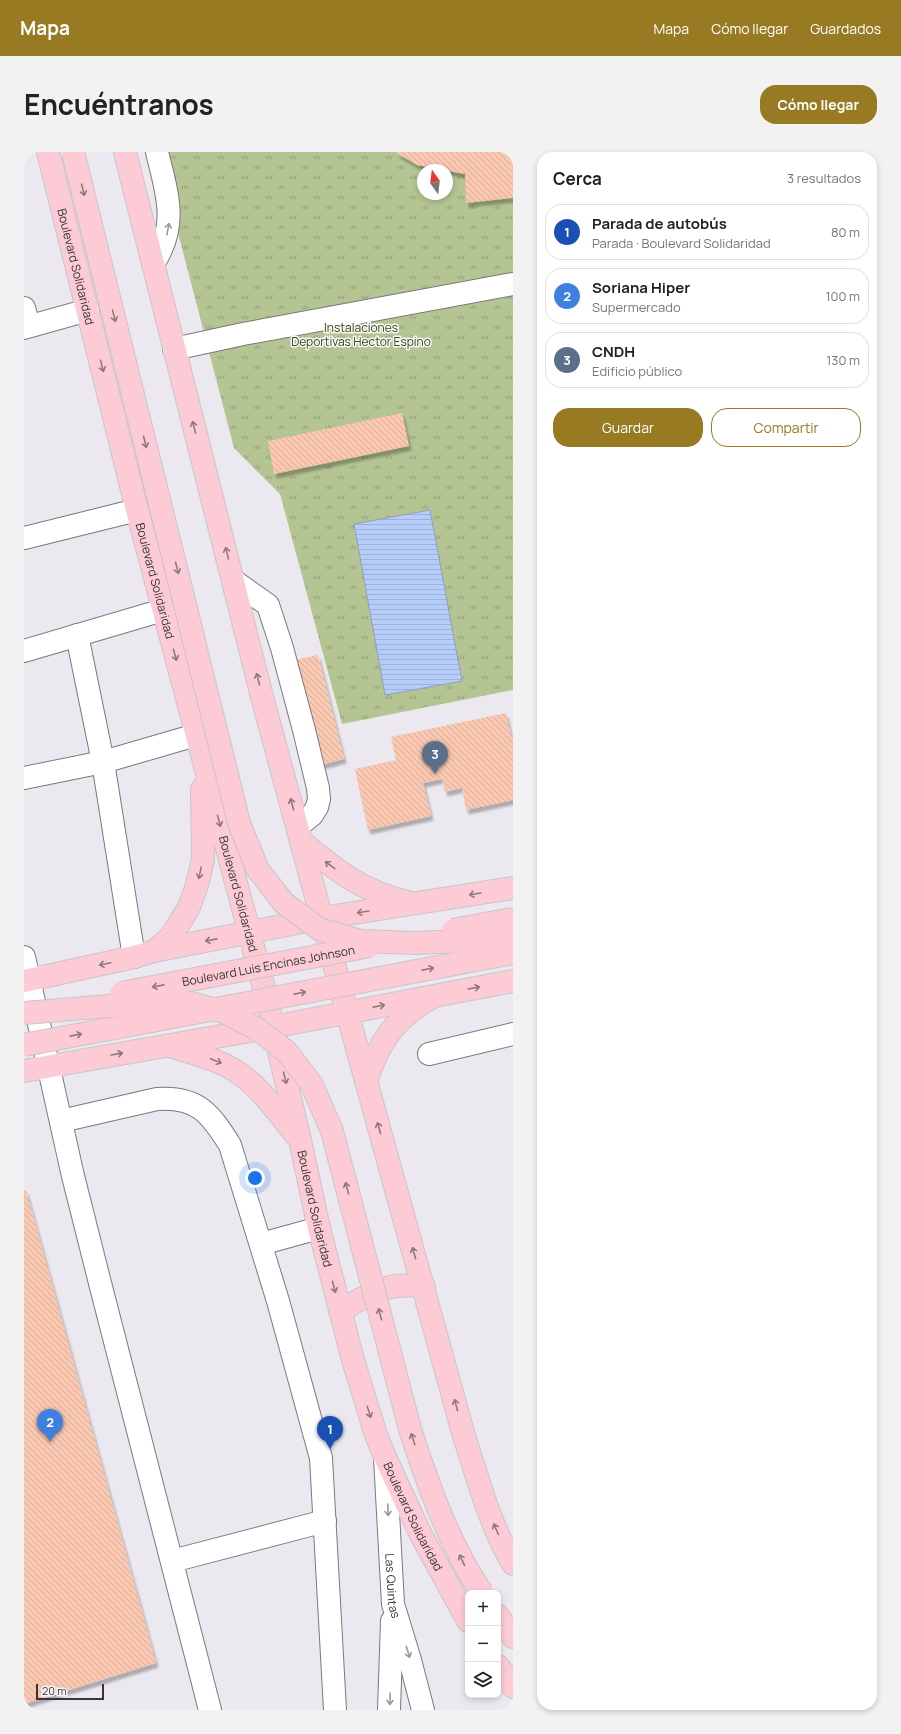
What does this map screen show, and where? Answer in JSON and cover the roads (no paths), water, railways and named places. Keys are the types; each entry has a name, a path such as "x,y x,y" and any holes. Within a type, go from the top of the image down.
{"main road":[{"name":"Boulevard Solidaridad","path":"48,152 137,510 249,933 300,1140 319,1228 363,1395 385,1457 420,1533 465,1616"},
{"path":"73,152 239,823 258,870 284,903 319,929 347,937 362,941 416,943 513,939"},
{"path":"125,152 261,693 366,1082 424,1287 464,1436 496,1529 513,1564"},
{"path":"154,951 171,937 189,907 197,886 202,859 198,742"},
{"path":"300,834 347,878 371,891 415,904"},
{"path":"27,980 134,957 154,951 322,918 513,888"},
{"name":"Boulevard Luis Encinas Johnson","path":"24,1012 513,919"},
{"path":"24,1045 513,953"},
{"path":"24,1071 272,1027 513,981"},
{"path":"366,1082 373,1060 384,1039 398,1022 416,1007 435,995"},
{"path":"24,1012 145,1003 191,1003 224,1012 258,1029 287,1052 312,1085 332,1131 410,1429 421,1462 449,1532 468,1572 480,1590"},
{"path":"165,1045 200,1055 234,1070 248,1080 263,1094 300,1140"},
{"path":"340,1311 377,1290 391,1286 409,1285 424,1287"},
{"path":"501,1620 513,1637"},
{"path":"501,1670 513,1687"}],"street":[{"path":"153,264 164,243 170,213 157,152"},
{"path":"174,349 251,332 513,284"},
{"path":"26,321 88,310"},
{"path":"24,538 137,510"},
{"path":"234,581 268,605 282,648 304,730 318,788 318,799 317,807 300,834"},
{"path":"24,651 163,610"},
{"path":"77,635 103,762 134,957"},
{"path":"24,778 198,742"},
{"path":"24,957 27,980 49,1066 101,1287 210,1710"},
{"path":"429,1054 513,1034"},
{"path":"61,1121 173,1098 188,1101 205,1111 218,1126 230,1145 261,1244 321,1458 335,1710"},
{"path":"261,1244 319,1228"},
{"name":"Las Quintas","path":"385,1457 393,1604 423,1710"},
{"path":"172,1562 325,1521"},
{"path":"389,1710 393,1604"}],"water":[{"path":"430,510 462,681 385,695 354,524"}],"place":[{"name":"CNDH","path":"435,774"},
{"name":"Soriana Hiper","path":"50,1442"},
{"name":"Parada de autobús","path":"330,1449"}],"park label":[{"name":"Instalaciones Deportivas Hector Espino","path":"361,334"}]}
